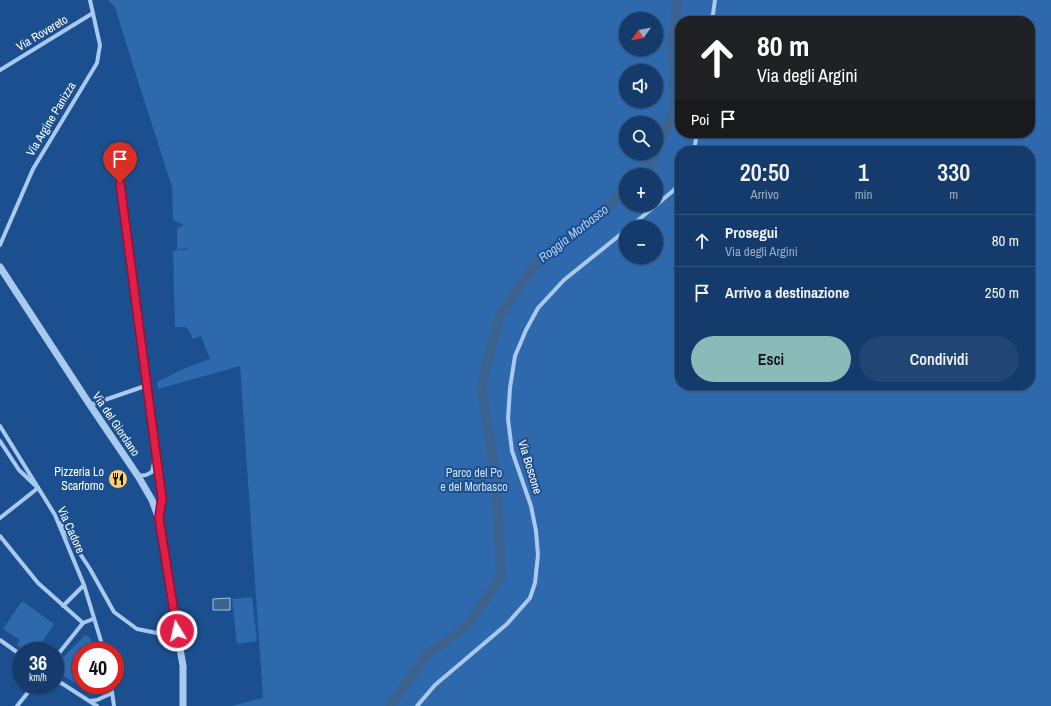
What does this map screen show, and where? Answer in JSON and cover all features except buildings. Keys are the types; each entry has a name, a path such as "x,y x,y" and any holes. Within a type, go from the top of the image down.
{"street":[{"name":"Via Argine Panizza","path":"0,245 33,169 97,63 100,45 90,0"},
{"path":"713,16 715,0"},
{"name":"Via Rovereto","path":"0,70 94,13"},
{"path":"120,183 162,498 159,518"},
{"path":"638,220 675,188"},
{"name":"Via Boscone","path":"417,706 435,685 507,624 530,598 535,583 538,555 536,531 531,506 512,450 508,419 510,388 515,356 526,330 538,308 564,280 619,236"},
{"name":"Via del Giordano","path":"0,266 138,476 152,500 159,518 183,666 182,706"},
{"path":"90,405 148,385"},
{"name":"Via Cadore","path":"0,426 54,515 84,585 101,642"},
{"path":"0,441 19,470 38,488 0,518"},
{"path":"138,476 152,472 156,454"},
{"path":"54,515 90,568 114,612 137,629 157,633 177,631"},
{"path":"0,536 38,583 83,623"},
{"path":"63,606 84,585"},
{"path":"64,647 83,623 93,619"},
{"path":"0,640 12,649"},
{"path":"64,685 97,706"},
{"path":"17,706 27,694"},
{"path":"88,701 97,700 110,694"},
{"path":"112,694 114,706"}],"green space":[{"name":"Parco del Po e del Morbasco","path":"108,0 1051,0 1051,706 231,706 263,698 240,366 158,389 157,382 183,369 210,359 201,336 193,339 186,327 175,327 173,251 188,249 177,250 177,228 184,225 173,220 172,187 115,7"},
{"path":"252,597 257,641 237,644 232,599"},
{"path":"22,601 54,624 42,642 19,642 20,640 3,629"},
{"path":"85,635 90,638 91,642 78,642"},
{"path":"72,648 72,681 64,676 64,657"}],"shaded area":[{"path":"230,598 230,610 213,610 213,599"}],"waterway":[{"name":"Roggia Morbasco","path":"676,16 678,0"},
{"name":"Roggia Morbasco","path":"675,24 673,40 675,108"},
{"name":"Roggia Morbasco","path":"663,135 675,108"},
{"name":"Roggia Morbasco","path":"648,168 652,160"},
{"name":"Roggia Morbasco","path":"390,706 426,655 466,627 501,577 496,480 481,386 500,315 536,263 609,206 619,196"}],"place":[{"name":"Pizzeria Lo Scarforno","path":"118,479"}],"route":[{"path":"120,183 160,479 162,498 159,518 177,631"}]}
